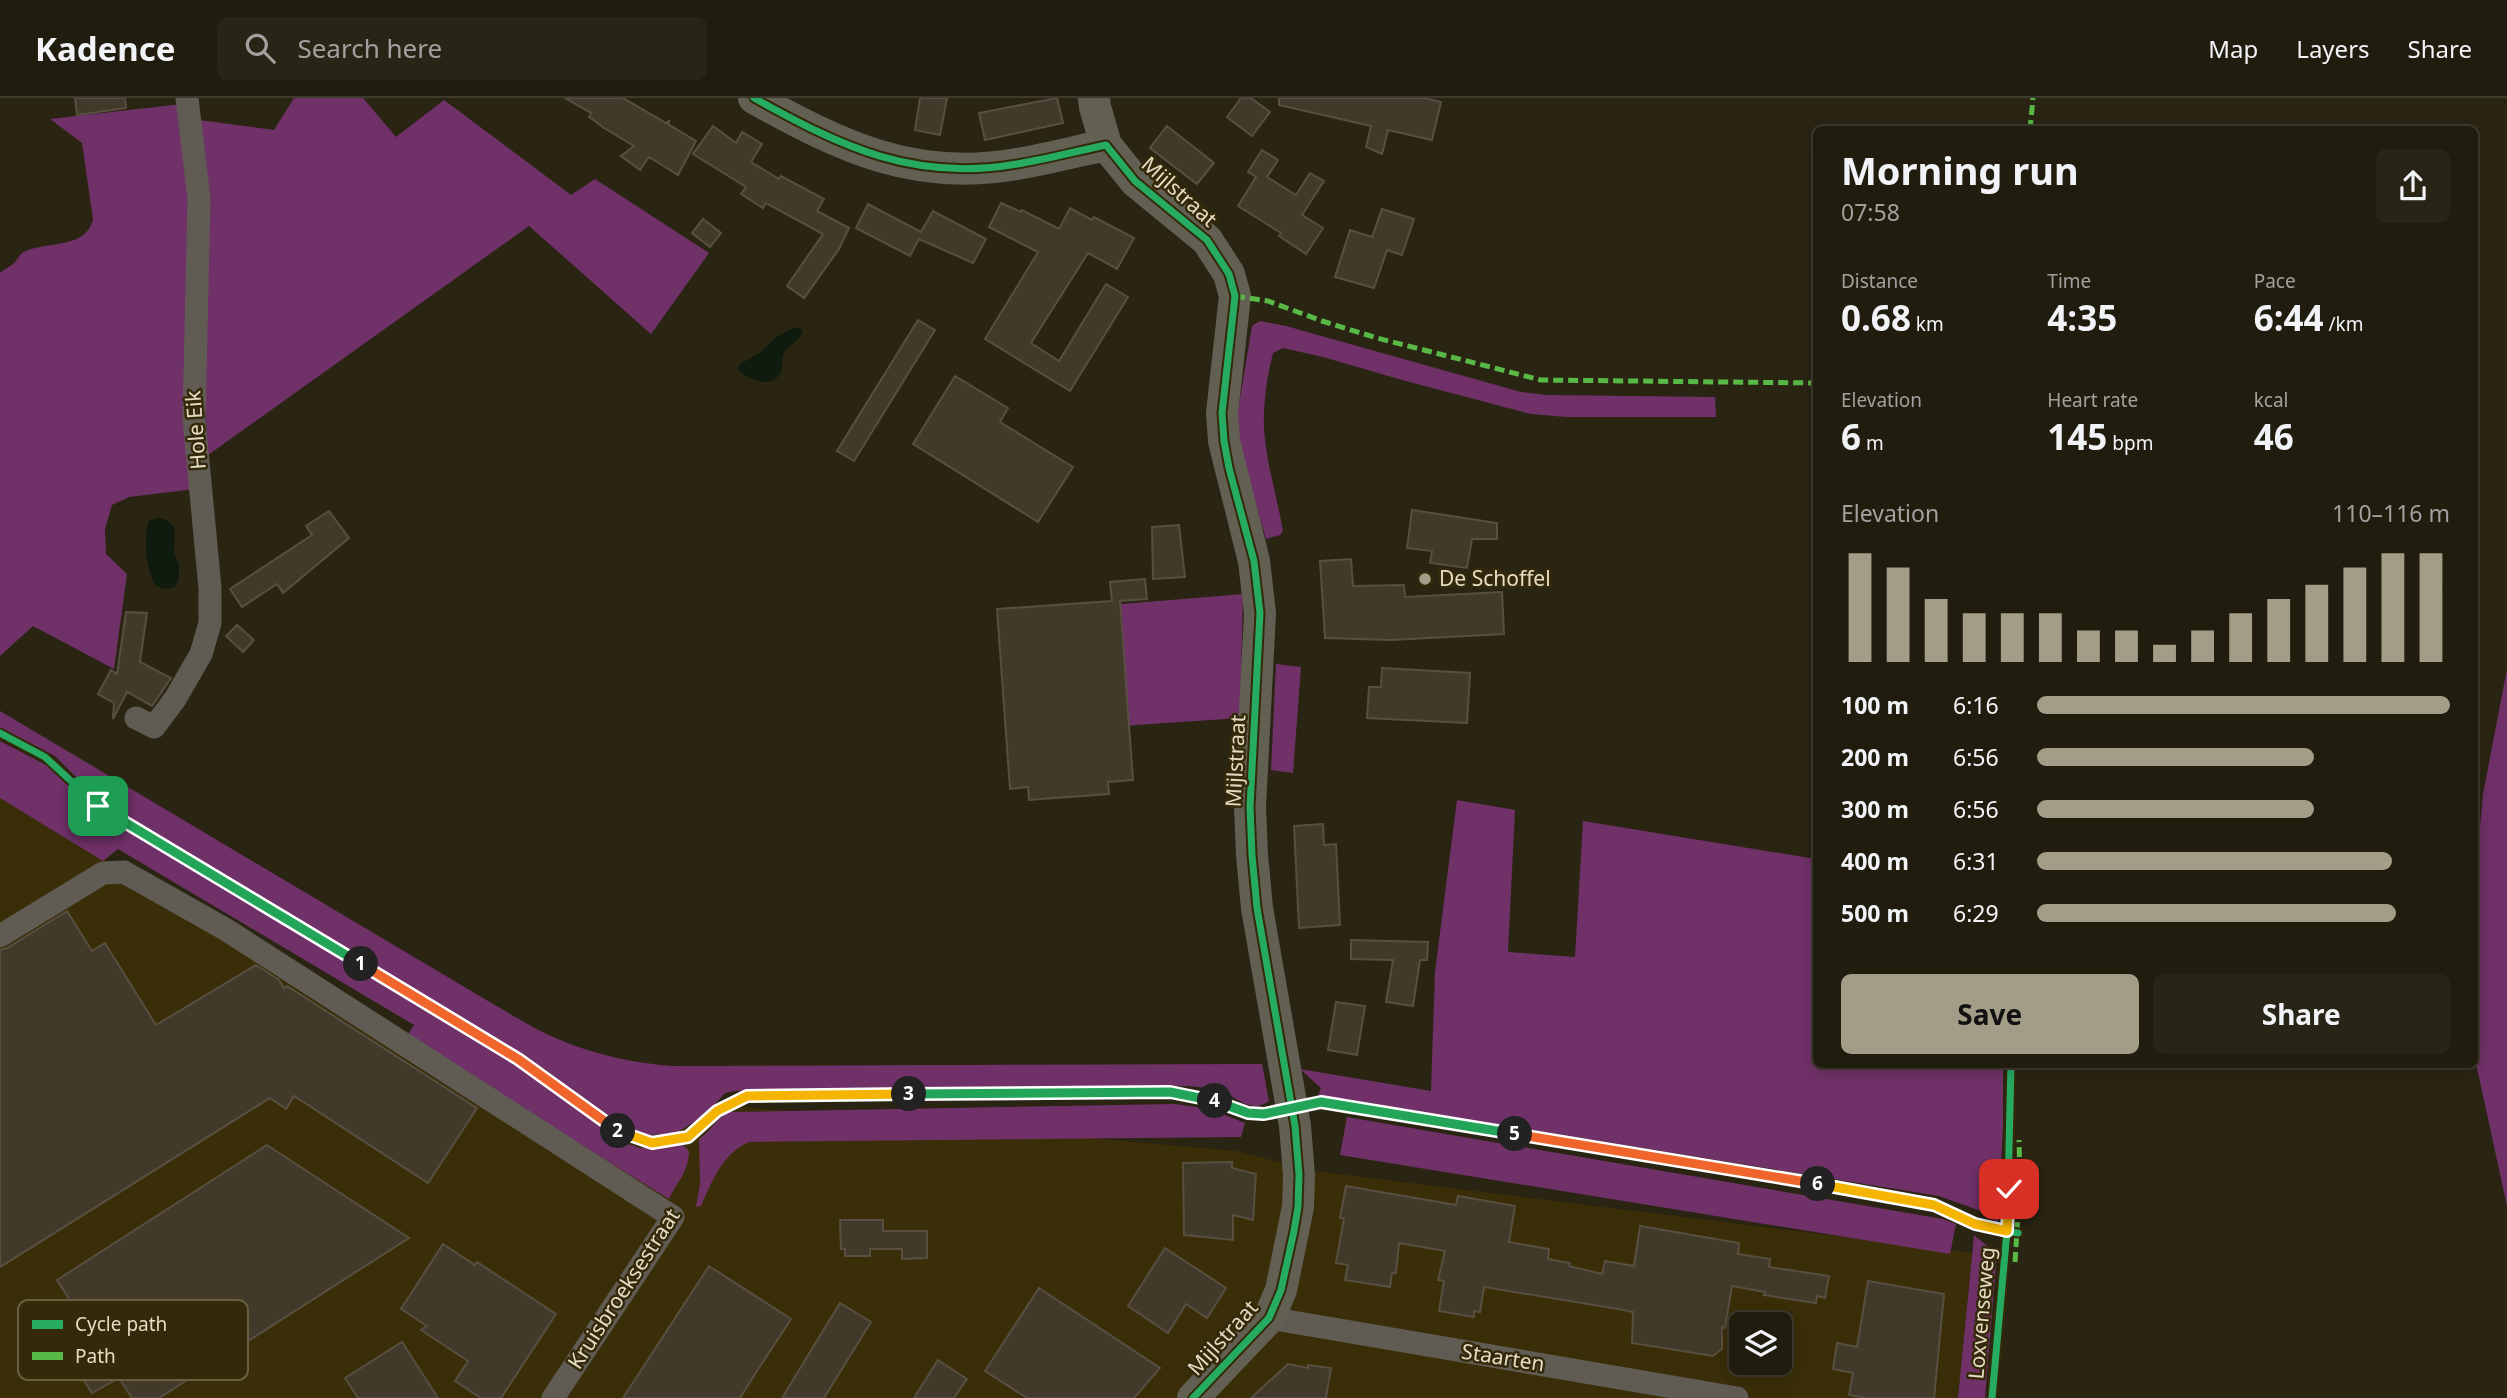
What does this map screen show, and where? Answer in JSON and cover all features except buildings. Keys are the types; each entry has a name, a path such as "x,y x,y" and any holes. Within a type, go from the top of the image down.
{"street":[{"name":"Hole Eik","path":"136,718 154,727 175,699 201,654 210,622 210,588 194,419 198,198 187,98"},
{"path":"754,98 817,133 866,153 932,168 1016,164 1106,145"},
{"name":"Mijlstraat","path":"1094,98 1106,145 1135,181 1207,240 1226,267 1235,296 1222,413 1224,442 1254,561 1260,613 1250,807 1252,855 1257,908 1295,1126 1299,1175 1298,1207 1281,1290 1269,1318 1193,1398"},
{"name":"Kruisbroeksestraat","path":"0,936 103,873 124,872 237,936 673,1217 554,1398"},
{"name":"Staarten","path":"1269,1318 1737,1398"}],"shaded area":[{"path":"294,98 363,98 396,137 444,100 571,195 595,179 709,253 651,334 529,226 208,455 203,365 199,120 274,130"},
{"path":"182,104 190,172 195,489 129,497 112,505 105,529 106,554 127,574 114,669 33,626 0,656 0,273 26,251 75,240 89,229 93,219 82,143 50,119"},
{"path":"1260,321 1521,392 1546,395 1715,397 1716,417 1566,417 1531,414 1283,348 1273,353 1266,390 1264,429 1283,531 1280,535 1266,539 1239,446 1236,422 1252,326"},
{"path":"793,328 803,329 802,333 784,352 781,372 772,381 760,381 738,370 740,364"},
{"path":"158,518 173,526 174,554 179,564 179,578 175,587 165,589 156,586 146,554 149,521"},
{"path":"1243,594 1240,718 1107,727 1098,606"},
{"path":"1276,664 1301,667 1293,773 1271,770"},
{"path":"2507,669 2507,1206 2477,1068 2478,850 2483,794"},
{"path":"0,711 523,1022 587,1050 672,1066 1262,1064 1269,1101 1257,1106 1245,1104 1218,1091 1188,1086 735,1091 725,1093 705,1115 676,1133 642,1136 627,1131 608,1119 546,1070 500,1041 154,835 89,790 55,756 0,728"},
{"path":"0,741 48,766 67,780 80,799 108,818 539,1080 622,1142 640,1148 682,1144 689,1151 687,1166 669,1199 406,1037 414,1025 118,849 103,861 0,798"},
{"path":"0,798 483,1084 1236,1151 1314,1171 1972,1253 1958,1398 0,1398"},
{"path":"1457,800 1515,810 1508,952 1575,957 1583,821 1813,859 1813,1068 2003,1068 1998,1223 1978,1210 1939,1196 1340,1099 1317,1098 1321,1088 1300,1069 1431,1091 1435,972"},
{"path":"1175,1104 1210,1109 1245,1123 1241,1137 749,1142 725,1160 701,1206 696,1207 700,1184 699,1139 721,1117 730,1112"},
{"path":"1347,1117 1943,1219 1956,1224 1950,1254 1340,1155"},
{"path":"1974,1235 1997,1254 1985,1398 1958,1398"}],"marked path":[{"path":"2030,126 2033,98"},
{"path":"1235,296 1268,301 1377,338 1541,380 1813,383"},
{"path":"2015,1262 2020,1182 2019,1140"}],"cycle path":[{"path":"754,98 849,145 912,164 980,168 1028,162 1106,145 1135,181 1207,240 1229,274 1235,296 1222,413 1224,441 1254,561 1260,613 1250,807 1252,855 1257,908 1295,1126 1299,1175 1298,1207 1281,1290 1269,1318 1193,1398"},
{"path":"0,733 45,757 98,806 518,1059 622,1134 652,1143 688,1137 717,1111 747,1096 1170,1092 1205,1097 1248,1113 1264,1114 1321,1102 1349,1105 1934,1204 1984,1227 2018,1233"},
{"name":"Loxvenseweg","path":"1992,1398 2007,1231 2011,1068"}],"place":[{"name":"De Schoffel","path":"1425,579"}],"route":[{"path":"98,806 518,1059 622,1133 652,1143 688,1137 717,1111 747,1096 1170,1092 1205,1097 1248,1113 1264,1114 1321,1102 1349,1105 1934,1205 1993,1230 2007,1231 2009,1189"}]}
